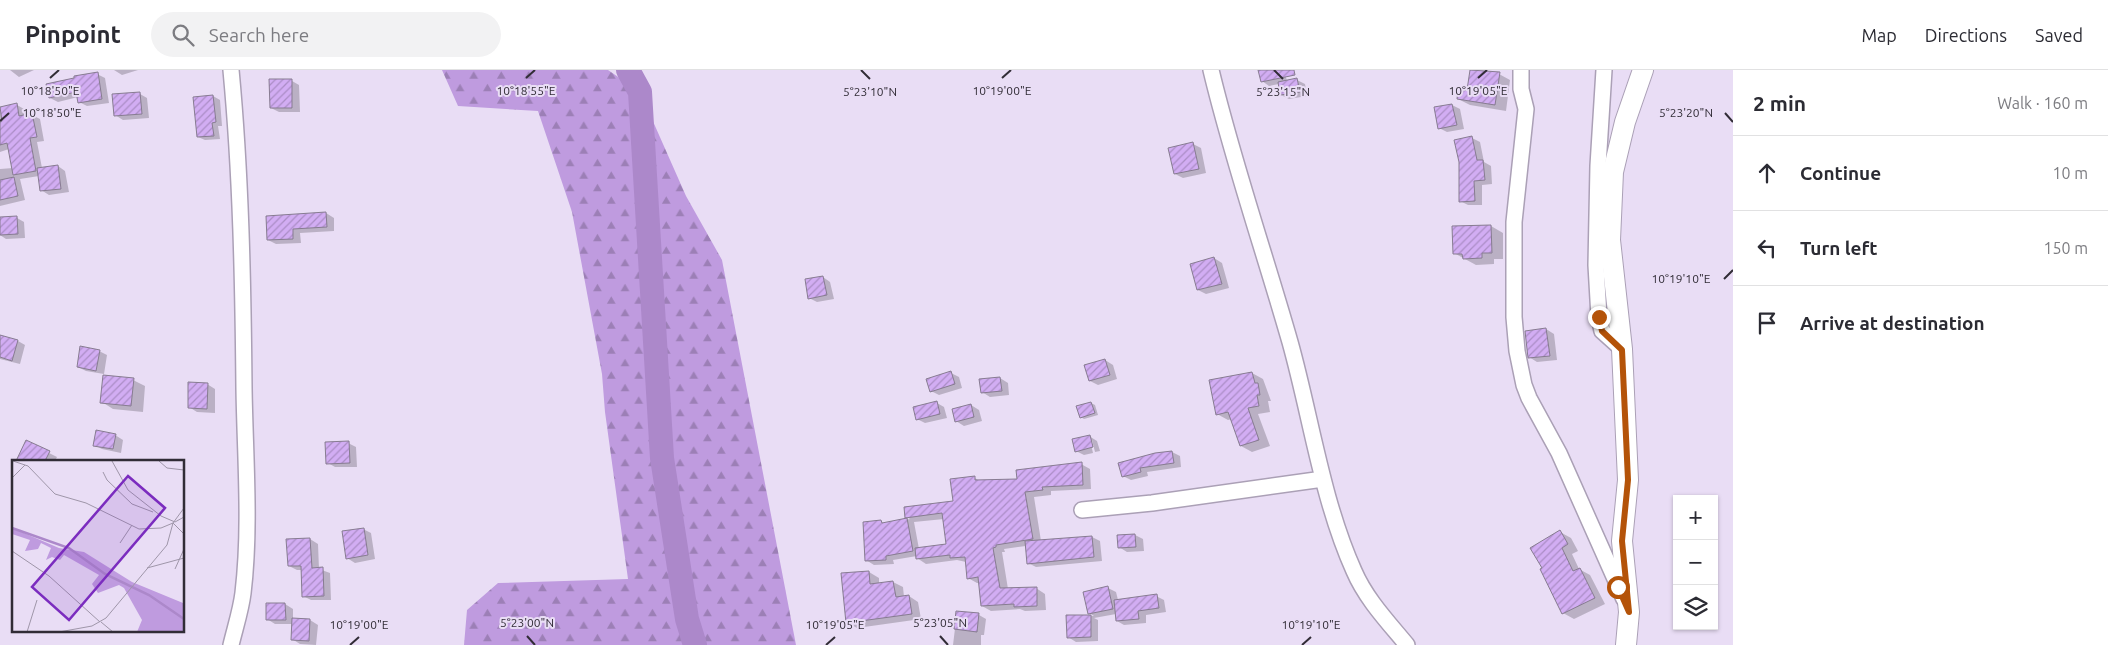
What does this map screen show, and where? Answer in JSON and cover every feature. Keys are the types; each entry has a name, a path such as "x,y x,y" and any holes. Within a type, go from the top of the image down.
{"main road":[{"path":"1626,645 1629,612 1622,541 1628,480 1622,350 1610,240 1613,172 1625,122 1643,70"}],"street":[{"path":"230,70 237,131 247,515 247,553 243,596 231,645"},
{"path":"1210,70 1228,141 1263,248 1291,348 1324,479 1354,572 1372,602 1407,645"},
{"path":"1521,70 1521,89 1526,109 1514,222 1514,317 1517,351 1524,385 1574,483 1629,612"},
{"path":"1604,70 1598,166 1596,265 1599,317 1602,331 1622,350"},
{"path":"1082,510 1152,503 1324,479"}],"green space":[{"path":"442,70 608,70 640,92 686,196 722,260 796,645 464,645 467,610 498,583 628,579 605,412 602,374 572,212 538,111 458,106"}],"building":[{"path":"1258,70 1294,70 1295,75 1261,82"},
{"path":"1470,70 1500,72 1495,105 1457,99 1458,90 1467,90"},
{"path":"98,72 102,99 78,103 76,92 49,98 46,84"},
{"path":"1297,78 1300,92 1280,95 1278,82"},
{"path":"269,79 292,79 292,108 270,108"},
{"path":"140,92 142,114 114,116 112,94"},
{"path":"213,95 216,122 212,123 214,136 197,137 193,97"},
{"path":"17,103 19,116 32,113 37,137 30,138 36,171 13,175 7,143 0,145 0,122 2,121 0,107"},
{"path":"1452,104 1457,125 1438,129 1434,107"},
{"path":"1472,136 1477,160 1483,160 1485,180 1474,181 1475,201 1459,202 1459,162 1454,140"},
{"path":"1193,142 1199,169 1174,174 1168,148"},
{"path":"58,165 61,189 40,191 37,168"},
{"path":"14,177 18,196 0,200 0,180"},
{"path":"326,212 327,227 293,229 293,239 267,240 266,216"},
{"path":"17,216 18,234 0,235 0,217"},
{"path":"1491,225 1492,253 1482,253 1482,258 1463,259 1462,254 1453,254 1452,226"},
{"path":"1214,257 1222,284 1197,290 1190,264"},
{"path":"823,276 827,295 808,299 805,279"},
{"path":"1546,328 1550,356 1528,358 1525,331"},
{"path":"0,335 18,340 12,361 0,357"},
{"path":"80,346 100,350 96,371 77,367"},
{"path":"1105,359 1110,375 1089,381 1084,365"},
{"path":"951,371 955,384 930,392 926,379"},
{"path":"1252,372 1255,383 1258,383 1260,395 1257,395 1259,406 1248,408 1259,440 1240,446 1228,412 1216,415 1209,380"},
{"path":"103,375 134,378 131,406 100,403"},
{"path":"1000,377 1002,391 981,393 979,379"},
{"path":"188,382 208,383 207,409 188,408"},
{"path":"937,401 940,414 916,420 913,407"},
{"path":"1091,402 1095,413 1080,418 1076,406"},
{"path":"971,404 974,417 955,422 952,409"},
{"path":"96,430 116,434 113,449 93,446"},
{"path":"1090,435 1093,447 1075,452 1072,439"},
{"path":"26,440 50,451 46,460 16,460"},
{"path":"349,441 350,463 326,464 325,442"},
{"path":"1172,451 1174,463 1140,468 1141,472 1122,477 1118,463 1155,453"},
{"path":"1082,462 1083,485 1042,487 1043,490 1025,492 1033,539 996,545 993,548 1000,588 1037,587 1037,606 1014,607 1014,604 981,606 978,577 967,579 965,557 950,558 950,555 916,559 915,548 946,544 942,513 905,518 904,507 953,501 950,479 975,476 975,480 1017,479 1016,470"},
{"path":"907,518 913,551 886,556 886,560 865,561 863,522 881,520 882,523"},
{"path":"364,528 368,555 346,559 342,531"},
{"path":"1560,530 1568,544 1562,548 1573,571 1580,568 1595,598 1562,614 1540,569 1542,568 1530,548"},
{"path":"1135,534 1136,547 1118,548 1117,535"},
{"path":"1092,536 1094,557 1027,564 1025,541"},
{"path":"310,538 312,568 323,567 324,596 302,597 301,566 288,566 286,539"},
{"path":"869,571 870,584 893,581 896,597 909,595 912,614 846,623 841,573"},
{"path":"1108,586 1113,609 1088,614 1083,592"},
{"path":"1157,594 1159,608 1138,611 1139,619 1116,621 1114,600"},
{"path":"266,603 285,603 286,620 266,620"},
{"path":"956,611 979,613 977,632 954,629"},
{"path":"1066,615 1091,615 1091,637 1067,638"},
{"path":"292,618 310,619 309,641 291,640"}],"waterway":[{"path":"628,70 640,92 662,458 687,619 695,645"}],"route":[{"path":"1599,317 1602,331 1622,350 1628,480 1622,541 1629,612 1618,587"}]}
